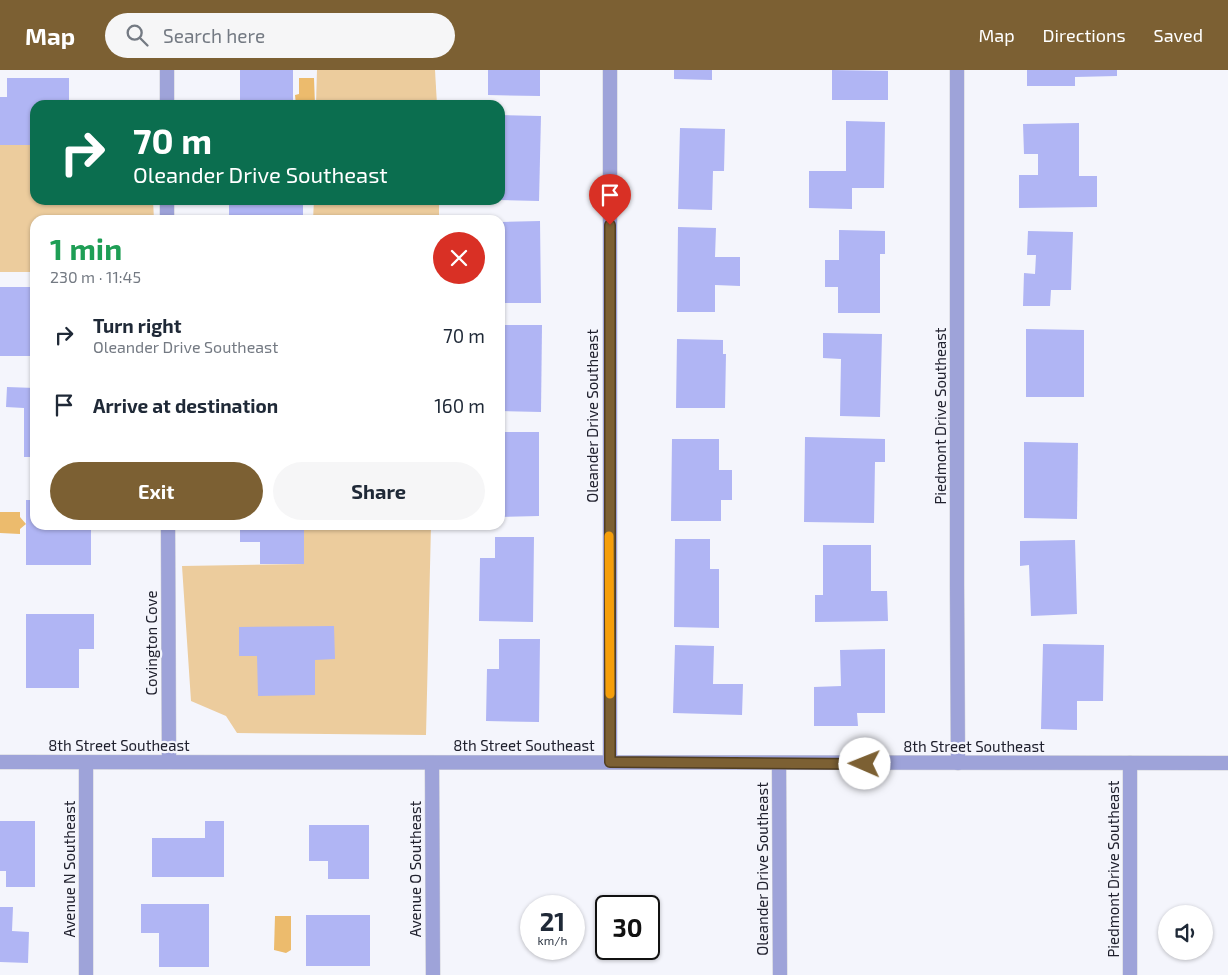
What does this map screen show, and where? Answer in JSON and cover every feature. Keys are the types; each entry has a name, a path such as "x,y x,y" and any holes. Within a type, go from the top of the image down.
{"street":[{"path":"167,70 167,100"},
{"name":"Oleander Drive Southeast","path":"610,70 610,762"},
{"name":"Piedmont Drive Southeast","path":"957,70 958,763"},
{"name":"Covington Cove","path":"168,530 169,762"},
{"name":"8th Street Southeast","path":"0,762 1228,763"},
{"name":"Avenue N Southeast","path":"86,762 86,975"},
{"name":"Oleander Drive Southeast","path":"779,762 780,975"},
{"name":"Avenue O Southeast","path":"432,763 433,975"},
{"name":"Piedmont Drive Southeast","path":"1130,763 1130,975"}],"shaded area":[{"path":"317,70 435,70 437,100 316,100"},
{"path":"299,78 314,78 315,100 296,100 295,95 299,94"},
{"path":"0,145 30,145 30,205 153,205 154,215 30,215 30,272 0,272"},
{"path":"314,205 439,205 439,215 313,215"},
{"path":"0,512 20,512 20,517 26,524 20,529 20,534 0,533"},
{"path":"304,530 431,530 426,735 237,733 226,716 191,701 182,566 304,564"},
{"path":"275,916 291,916 291,950 286,953 274,950"}],"building":[{"path":"240,70 293,70 293,100 240,100"},
{"path":"488,70 540,70 540,96 488,95"},
{"path":"674,70 712,70 712,80 674,79"},
{"path":"832,70 888,71 888,100 832,100"},
{"path":"1027,70 1117,70 1117,76 1075,77 1075,86 1027,86"},
{"path":"7,78 69,78 69,100 30,100 30,145 0,145 0,97 7,97"},
{"path":"505,115 541,116 539,201 505,200"},
{"path":"846,121 885,122 884,188 852,188 852,209 809,208 809,171 846,171"},
{"path":"1079,123 1079,176 1097,176 1097,207 1019,208 1019,175 1038,175 1038,154 1024,154 1023,124"},
{"path":"680,128 725,129 724,171 713,171 712,210 678,209"},
{"path":"229,205 303,205 303,215 229,215"},
{"path":"540,221 541,303 505,303 505,222"},
{"path":"678,227 716,228 715,257 740,257 740,286 715,285 715,312 677,312"},
{"path":"839,230 885,231 885,254 880,254 880,313 838,313 838,287 825,287 825,260 839,260"},
{"path":"1028,231 1073,232 1071,290 1051,290 1050,306 1023,306 1024,273 1035,274 1036,255 1027,255"},
{"path":"0,287 30,287 30,356 0,356"},
{"path":"505,325 542,325 541,412 505,411"},
{"path":"1026,329 1084,330 1084,397 1026,397"},
{"path":"823,333 882,334 880,417 840,416 841,359 823,358"},
{"path":"677,339 723,340 723,354 726,354 725,408 676,408"},
{"path":"7,387 30,388 30,457 24,457 24,408 6,407"},
{"path":"505,432 539,432 539,516 505,517"},
{"path":"805,437 885,439 885,462 875,462 874,523 804,522"},
{"path":"672,439 719,439 719,470 732,470 732,500 721,500 721,521 671,521"},
{"path":"1024,442 1078,443 1077,519 1024,518"},
{"path":"26,500 30,500 30,530 91,530 91,565 26,565"},
{"path":"240,530 304,530 304,564 260,564 260,542 240,542"},
{"path":"495,537 534,537 533,622 479,621 480,558 495,558"},
{"path":"675,539 710,539 710,569 719,569 719,628 674,627"},
{"path":"1075,540 1077,614 1031,616 1029,565 1020,566 1020,541"},
{"path":"823,545 871,545 871,591 887,591 888,621 815,622 815,595 823,595"},
{"path":"26,614 94,614 94,649 79,649 79,688 26,688"},
{"path":"334,626 335,659 315,660 315,695 258,696 257,656 239,656 239,627"},
{"path":"499,639 540,639 539,722 486,721 487,669 499,669"},
{"path":"1043,644 1104,645 1103,701 1077,701 1077,730 1041,729"},
{"path":"675,645 714,646 713,684 743,684 742,715 673,713"},
{"path":"885,649 885,713 857,713 858,726 814,726 814,687 841,686 840,650"},
{"path":"0,821 35,821 35,887 6,887 6,871 0,871"},
{"path":"205,821 224,821 224,877 152,877 152,838 205,838"},
{"path":"309,825 369,825 369,879 328,879 328,861 309,861"},
{"path":"141,904 209,904 209,967 159,967 159,933 141,933"},
{"path":"0,907 13,907 12,931 29,932 28,963 0,962"},
{"path":"306,915 370,915 370,966 306,966"}],"slow traffic":[{"path":"609,536 610,694"}],"route":[{"path":"610,225 610,762 865,764"}]}
